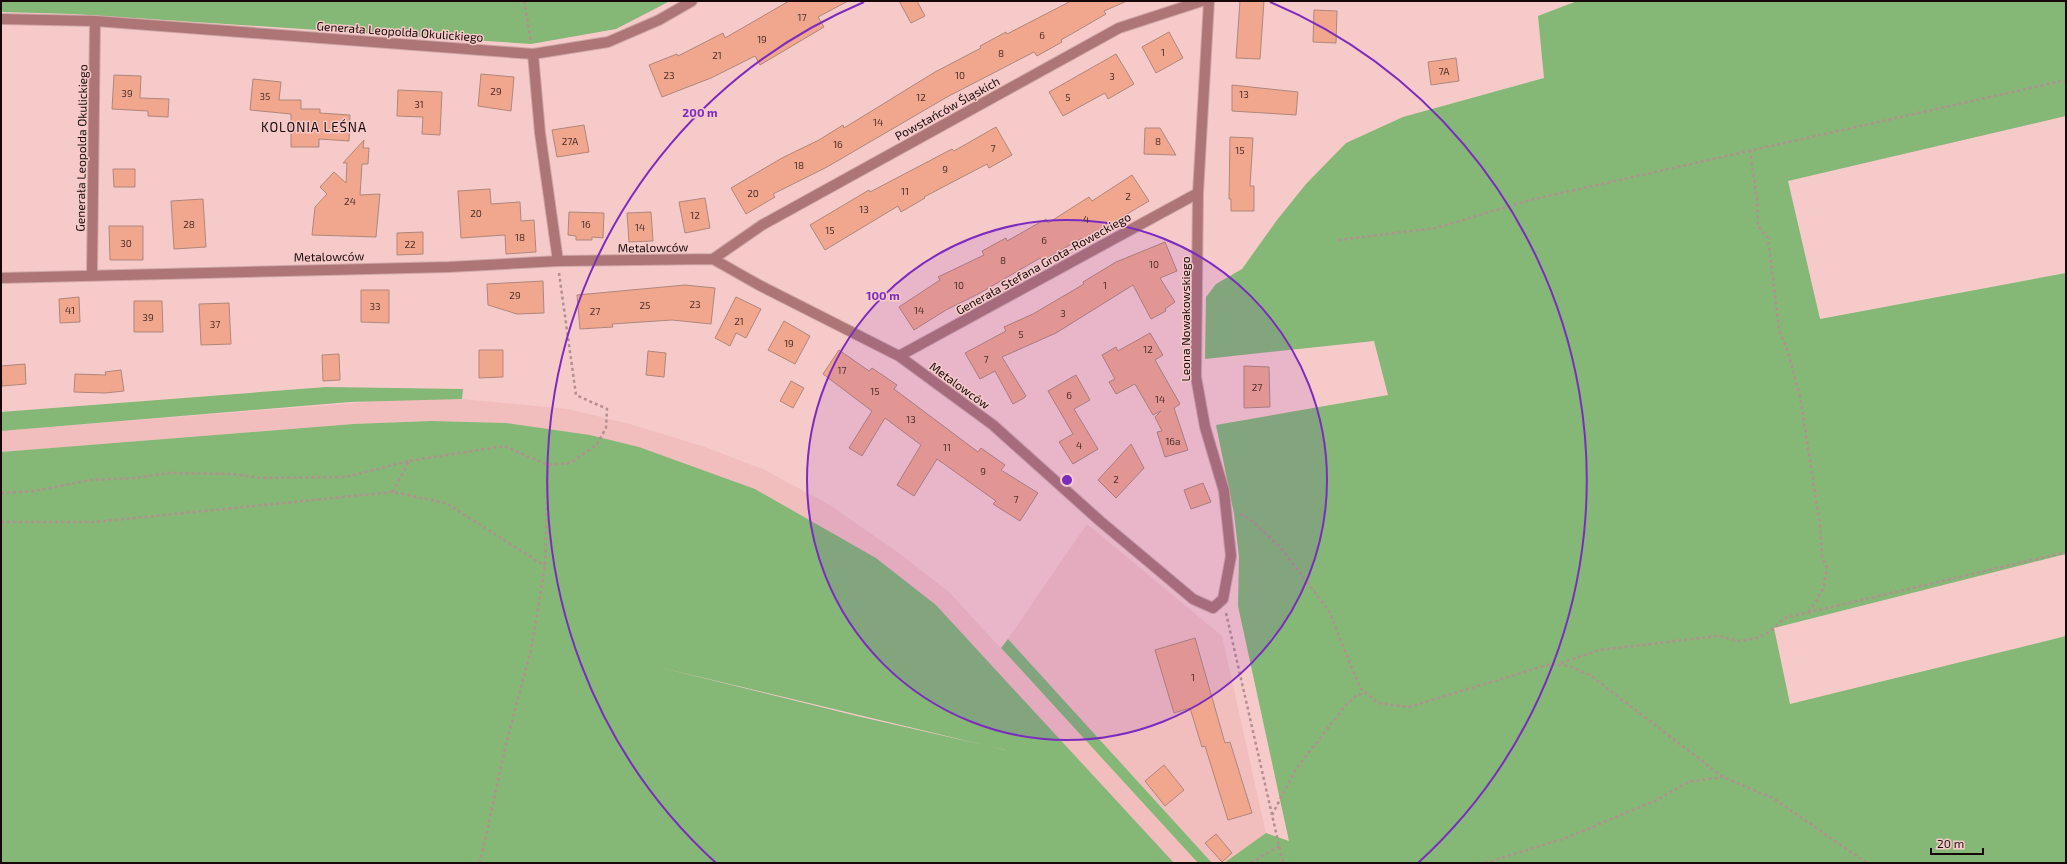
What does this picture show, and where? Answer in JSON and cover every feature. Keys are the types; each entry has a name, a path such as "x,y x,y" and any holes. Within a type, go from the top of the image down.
{"street":[{"name":"Generała Leopolda Okulickiego","path":"1,19 95,21 533,54 608,42 659,20 692,1"},
{"name":"Powstańców Śląskich","path":"713,259 762,225 1119,28 1202,1"},
{"name":"Leona Nowakowskiego","path":"1209,1 1198,193 1196,377 1205,427 1224,491 1227,507 1231,556 1223,599"},
{"name":"Generała Leopolda Okulickiego","path":"92,274 95,21"},
{"path":"533,54 540,133 558,261"},
{"name":"Generała Stefana Grota-Roweckiego","path":"900,356 1198,193"},
{"name":"Metalowców","path":"1,278 92,274 449,267 558,261 713,259 759,285 900,356 993,425 1100,521 1193,599 1213,608 1223,599"}],"path":[{"path":"524,1 533,54"},
{"path":"1338,240 1436,228 1530,200 2066,80"},
{"path":"1750,150 1757,200 1758,226 1768,238 1779,329 1788,352 1800,396 1820,525 1822,555 1827,568 1823,589 1809,612"},
{"path":"1,493 35,491 90,480 135,478 168,473 232,474 261,478 346,477 409,461 504,446 548,465 571,463 597,444 606,428 607,409 576,395 558,261"},
{"path":"393,492 409,461"},
{"path":"480,863 506,744 531,650 545,566 548,465"},
{"path":"1,522 95,522 393,492 446,503 545,566"},
{"path":"1227,507 1250,519 1280,546 1329,611 1360,688 1378,703 1409,707 1547,665 1560,664 1599,650 1718,636 1739,641 1757,638 1771,631 1784,618 2066,552"},
{"path":"1223,599 1283,863"},
{"path":"1560,664 1590,675 1723,777 1773,798 1867,863"},
{"path":"1272,815 1296,768 1352,699 1357,695 1366,693"},
{"path":"1485,863 1566,838 1657,800 1688,782 1723,777"},
{"path":"1252,863 1279,846"}],"shaded area":[{"path":"406,399 462,399 568,409 630,424 702,446 765,470 828,504 896,551 949,592 1198,863 1174,863 936,605 876,558 755,489 639,447 590,435 506,423 431,421 353,424 1,452 1,431"},
{"path":"1087,524 1222,636 1266,833 1224,863 1212,863 1008,639"}],"green space":[{"path":"1,1 670,1 616,29 531,44 73,14 1,12"},
{"path":"1577,1 2066,1 2066,116 1788,181 1820,319 2066,273 2066,554 1774,628 1790,704 2066,636 2066,863 1224,863 1266,833 1289,841 1238,606 1239,557 1234,514 1216,425 1388,395 1374,341 1205,359 1206,297 1216,284 1242,269 1277,220 1306,184 1346,143 1403,117 1544,78 1538,16"},
{"path":"326,387 463,389 462,399 350,402 1,431 1,412"},
{"path":"431,421 506,423 590,435 639,447 755,489 876,558 936,605 1174,863 1,863 1,452 353,424","holes":["654,666 986,745 861,717"]},
{"path":"1008,639 1212,863 1198,863 1001,648"}],"building":[{"path":"789,1 848,1 818,17 824,27 760,65 755,56 711,78 662,97 649,65 677,54 678,56 723,33 725,38"},
{"path":"899,1 917,1 925,16 911,23"},
{"path":"1071,1 1127,1 1104,11 1106,14 1037,56 1034,52 947,97 827,167 773,194 775,197 746,214 731,188 782,158 819,140 843,125 844,128 935,72 981,48 980,46 1006,32 1007,34"},
{"path":"1240,1 1264,1 1260,59 1236,58"},
{"path":"1314,10 1337,11 1336,43 1313,42"},
{"path":"1169,32 1183,58 1156,73 1142,47"},
{"path":"1116,54 1134,84 1108,99 1105,93 1063,116 1049,92"},
{"path":"1456,58 1459,81 1431,85 1428,62"},
{"path":"481,74 514,77 511,111 478,106"},
{"path":"114,75 141,76 140,98 169,99 168,117 148,116 148,111 112,109"},
{"path":"253,79 281,82 279,100 301,100 301,109 320,109 320,113 350,115 349,141 319,139 319,147 291,147 291,114 250,110"},
{"path":"1232,85 1298,92 1296,115 1232,111"},
{"path":"398,90 442,92 440,135 422,134 423,117 397,116"},
{"path":"584,125 589,152 557,157 552,130"},
{"path":"996,127 1012,155 989,168 987,164 924,197 925,198 901,212 898,206 825,250 810,225 869,190 870,192 952,149 954,151"},
{"path":"1145,128 1160,128 1176,155 1144,154"},
{"path":"1230,137 1253,138 1250,186 1254,186 1254,211 1231,211 1231,199 1229,199"},
{"path":"364,140 363,148 369,148 368,164 362,164 360,195 380,194 376,237 312,235 315,207 327,194 320,187 334,172 346,183 347,163 343,163"},
{"path":"113,169 135,169 135,187 114,187"},
{"path":"1132,175 1149,201 1083,240 1082,238 1042,261 1040,258 980,293 946,310 914,330 899,307 940,280 938,277 984,255 982,251 1006,238 1007,241 1046,219 1048,223 1089,197 1092,201"},
{"path":"490,189 491,204 520,202 521,221 534,220 536,252 506,254 505,235 461,238 458,191"},
{"path":"705,198 710,228 685,233 679,202"},
{"path":"203,199 206,247 174,249 171,201"},
{"path":"569,212 604,213 603,238 592,237 592,240 576,240 576,236 568,235"},
{"path":"651,212 653,241 629,242 627,213"},
{"path":"109,226 143,226 143,260 110,260"},
{"path":"423,232 423,254 397,255 397,233"},
{"path":"1165,242 1177,271 1160,278 1175,302 1165,309 1166,311 1151,319 1133,285 1056,333 1002,357 1026,396 1024,398 1013,404 995,371 980,379 965,353 1006,331 1004,327 1033,314 1084,284 1083,282 1116,262"},
{"path":"543,281 544,313 517,314 488,305 487,284"},
{"path":"685,285 715,288 711,324 672,320 612,324 613,327 580,329 577,295"},
{"path":"361,290 389,290 389,323 361,322"},
{"path":"79,297 80,322 60,323 59,299"},
{"path":"736,297 761,309 746,338 736,333 730,346 715,338"},
{"path":"134,301 162,301 163,332 134,332"},
{"path":"229,303 231,344 201,345 199,304"},
{"path":"784,321 810,336 795,364 768,350"},
{"path":"1150,333 1163,355 1155,360 1180,404 1174,408 1188,450 1165,457 1157,432 1162,431 1155,417 1161,411 1153,415 1135,384 1116,394 1109,382 1115,379 1102,355 1116,347 1118,351"},
{"path":"479,350 503,350 503,377 479,378"},
{"path":"839,350 869,371 872,368 897,385 894,389 978,452 981,448 1005,465 1001,470 1038,493 1020,521 993,504 996,501 937,459 914,496 897,485 921,445 885,418 862,456 849,448 872,411 823,374"},
{"path":"648,351 666,353 664,377 646,375"},
{"path":"339,354 340,380 323,381 322,355"},
{"path":"25,364 26,384 2,386 1,366"},
{"path":"1244,366 1269,367 1270,407 1244,408"},
{"path":"121,370 124,391 105,393 74,392 75,374 106,375 105,372"},
{"path":"1076,375 1090,400 1074,409 1098,449 1073,464 1059,442 1073,434 1048,391"},
{"path":"791,381 804,388 793,408 780,401"},
{"path":"1131,444 1144,468 1116,498 1098,480"},
{"path":"1203,483 1211,502 1191,509 1184,490"},
{"path":"1195,638 1225,743 1230,742 1252,813 1228,820 1205,746 1202,747 1190,708 1174,713 1155,650"},
{"path":"1164,765 1184,790 1165,806 1145,781"},
{"path":"1216,834 1232,853 1222,862 1205,843"}],"district":[{"name":"KOLONIA LEŚNA","path":"314,127"}]}
